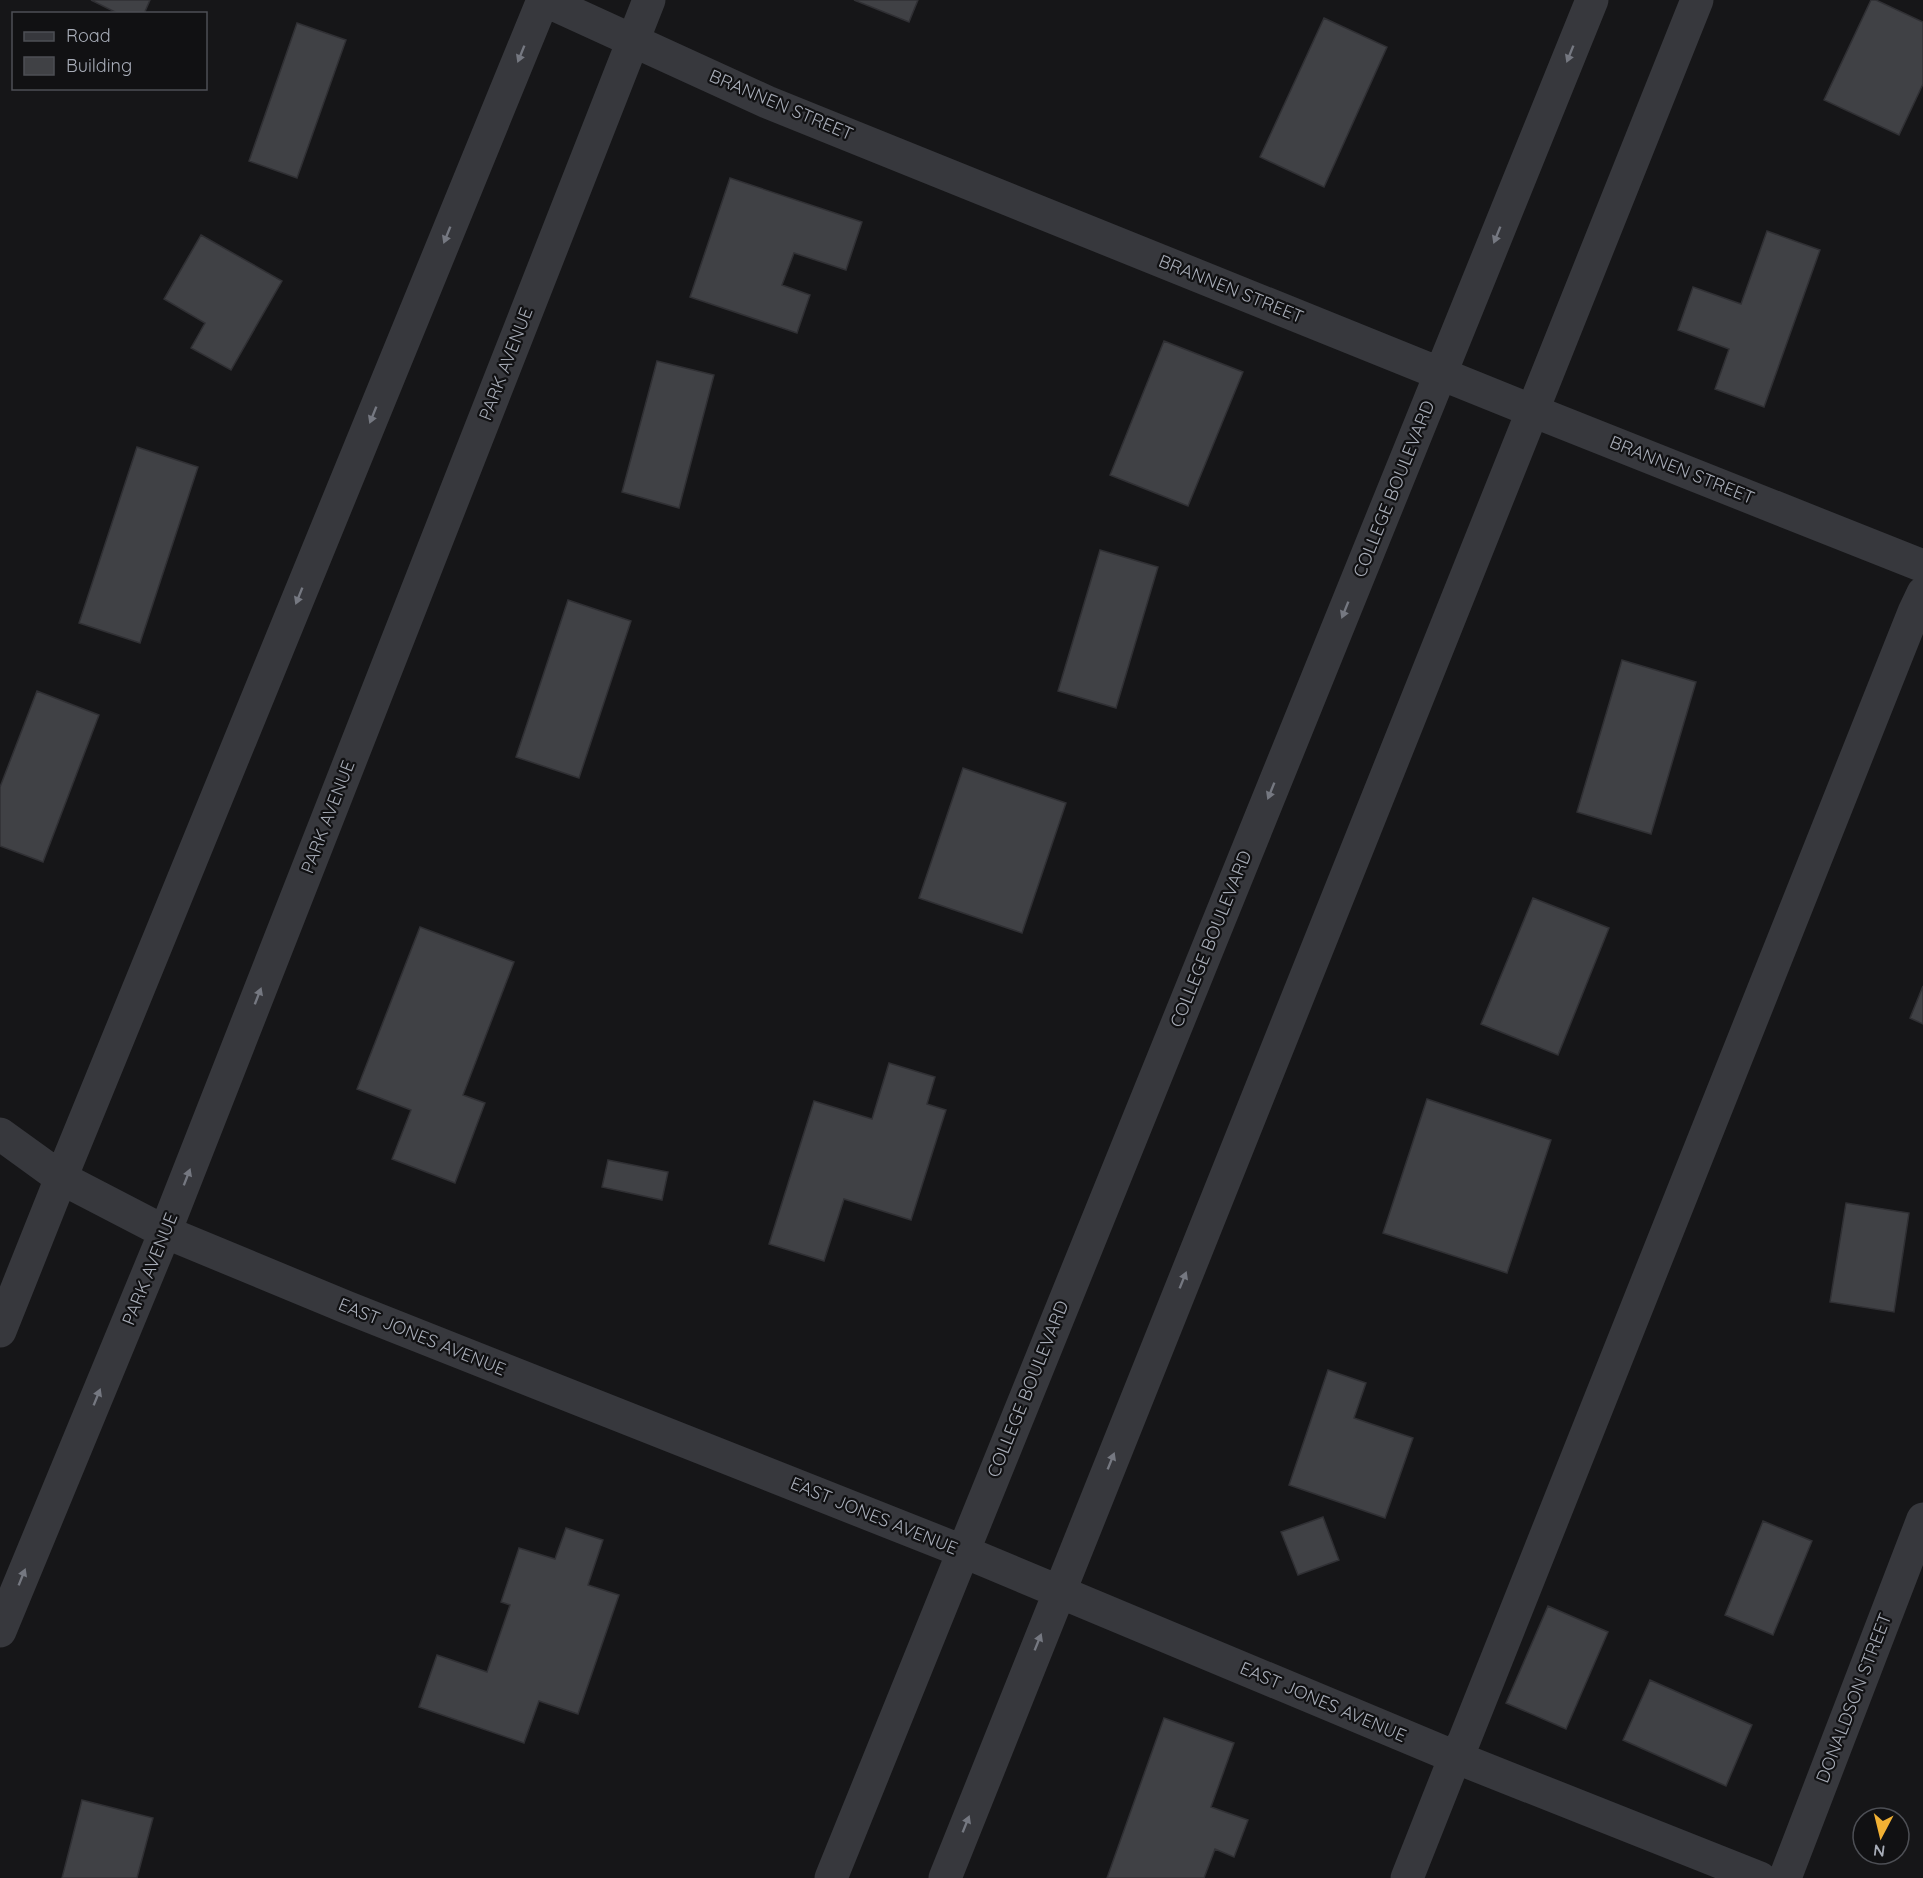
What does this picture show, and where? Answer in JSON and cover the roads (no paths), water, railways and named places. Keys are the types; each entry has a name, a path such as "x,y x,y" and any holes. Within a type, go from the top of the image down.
{"street":[{"name":"BRANNEN STREET","path":"543,0 767,102 1923,566"},
{"path":"0,1331 543,0"},
{"name":"PARK AVENUE","path":"0,1631 165,1232 649,0"},
{"name":"COLLEGE BOULEVARD","path":"831,1878 1592,0"},
{"path":"945,1878 1697,0"},
{"path":"1407,1878 1455,1757 1464,1741 1923,593"},
{"name":"EAST JONES AVENUE","path":"0,1134 61,1178 165,1232 345,1307 962,1551 1455,1757 1760,1878"},
{"name":"DONALDSON STREET","path":"1785,1878 1923,1519"}]}
